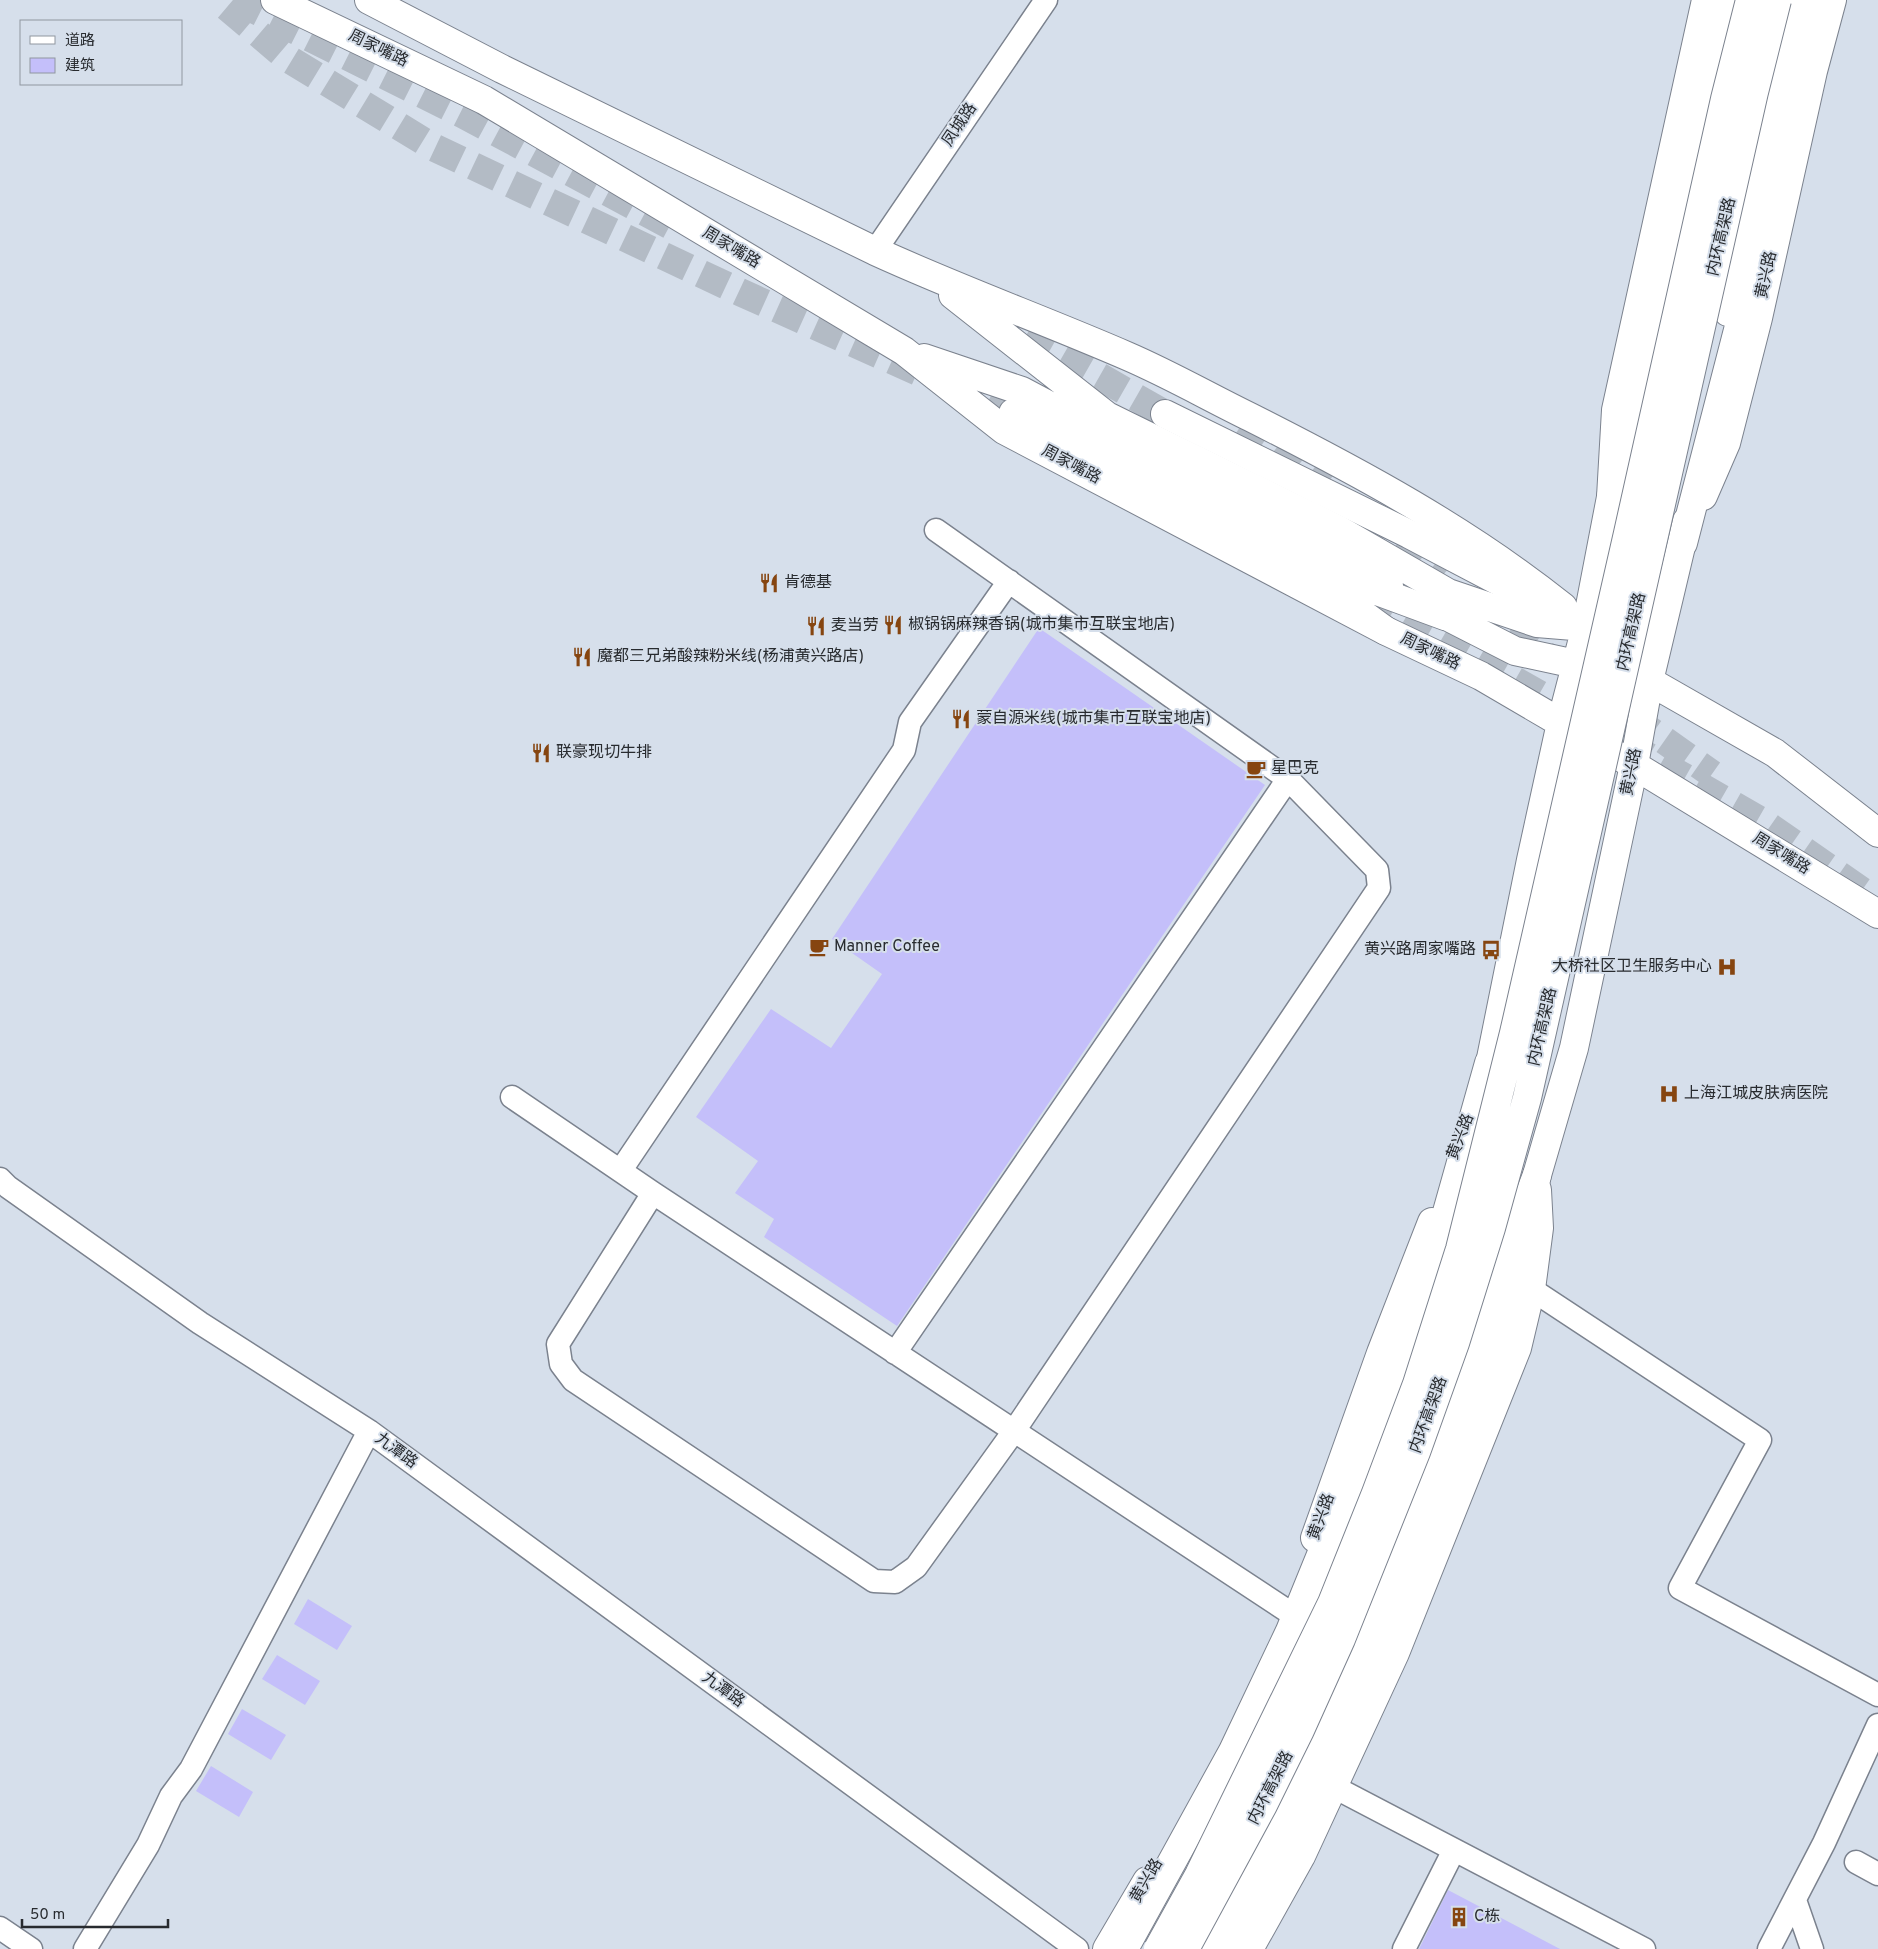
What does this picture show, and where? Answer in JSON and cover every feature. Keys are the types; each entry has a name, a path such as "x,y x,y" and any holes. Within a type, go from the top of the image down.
{"main road":[{"name":"周家嘴路","path":"275,0 484,100 904,351 1004,430 1386,631 1480,676 1634,765 1878,914"},
{"path":"369,0 502,69 875,251 929,276 1129,356 1341,463 1465,536 1524,576 1586,626 1649,681 1775,753 1878,833"},
{"name":"黄兴路","path":"1149,1949 1194,1869 1328,1594 1410,1373 1477,1139 1489,1063 1561,723 1586,626 1611,497 1616,410 1706,0"},
{"path":"1611,497 1723,0"},
{"name":"黄兴路","path":"1611,497 1642,419 1712,106 1739,0"},
{"name":"内环高架路","path":"1158,1949 1199,1874 1332,1602 1417,1384 1460,1249 1514,1034 1725,99 1750,0"},
{"name":"内环高架路","path":"1185,1949 1264,1805 1341,1638 1419,1443 1455,1343 1491,1228 1527,1098 1754,92 1777,0"},
{"name":"黄兴路","path":"1204,1949 1251,1865 1316,1736 1378,1598 1442,1449 1500,1272 1537,1175 1574,1048 1634,765 1649,681 1682,543 1774,88 1796,0"},
{"path":"1682,543 1738,330 1789,94 1813,0"},
{"name":"黄兴路","path":"1682,543 1726,443 1758,318 1813,71 1832,0"},
{"path":"929,276 1107,416 1337,529 1448,593 1536,623 1586,626"},
{"path":"904,351 1022,391 1445,616 1515,651 1649,681"},
{"path":"1012,413 1285,556 1445,616"},
{"path":"1165,414 1409,534 1586,626"},
{"path":"1285,556 1386,631"},
{"path":"1124,1949 1232,1751 1389,1388 1436,1250 1489,1063"},
{"path":"1222,1949 1342,1725 1450,1473 1482,1392 1502,1332 1537,1175"},
{"name":"黄兴路","path":"1249,1949 1301,1856 1395,1653 1517,1348 1531,1289 1539,1228 1537,1175"},
{"name":"黄兴路","path":"1107,1949 1226,1747 1288,1621"}],"street":[{"name":"凤城路","path":"875,251 1046,0"},
{"path":"653,1193 558,1344 560,1364 573,1380 874,1581 895,1582 916,1567 1014,1431 1379,888 1377,870 1288,779 936,530"},
{"path":"621,1170 904,750 910,722 1009,581"},
{"path":"895,1352 1288,779"},
{"path":"512,1098 1014,1431 1288,1621"},
{"name":"九潭路","path":"0,1179 8,1187 200,1323 369,1431 1077,1949"},
{"path":"1531,1289 1760,1440 1680,1588 1878,1695"},
{"path":"85,1949 148,1845 171,1796 191,1769 369,1431"},
{"path":"1769,1949 1824,1843 1878,1725"},
{"path":"1334,1787 1644,1949"},
{"path":"1404,1949 1454,1850"},
{"path":"1856,1862 1878,1874"},
{"path":"1794,1900 1812,1949"},
{"path":"0,1928 31,1949"}],"building":[{"path":"1039,628 1265,785 897,1326 764,1237 774,1219 735,1193 758,1161 696,1117 771,1009 831,1048 882,974 832,939"},
{"path":"308,1599 352,1626 337,1650 294,1624"},
{"path":"277,1655 320,1681 305,1705 262,1679"},
{"path":"242,1709 286,1735 271,1760 228,1734"},
{"path":"211,1766 253,1792 239,1817 196,1791"},
{"name":"C栋","path":"1448,1890 1560,1949 1419,1949"}],"tunnel":[{"path":"235,0 462,114 671,226"},
{"path":"227,7 287,58 433,147 742,293 927,376"},
{"path":"990,314 1165,414"},
{"path":"954,376 1037,421"},
{"path":"1242,424 1272,444 1325,486"},
{"path":"1364,518 1440,579"},
{"path":"1369,597 1763,822 1862,891"},
{"path":"1476,606 1551,659"},
{"path":"1596,692 1712,774"}],"place":[{"name":"肯德基","path":"769,583"},
{"name":"椒锅锅·麻辣香锅(城市集市互联宝地店)","path":"893,625"},
{"name":"麦当劳","path":"816,626"},
{"name":"魔都三兄弟酸辣粉·米线(杨浦黄兴路店)","path":"582,657"},
{"name":"蒙自源米线(城市集市互联宝地店)","path":"961,719"},
{"name":"联豪现切牛排","path":"541,753"},
{"name":"星巴克","path":"1256,769"},
{"name":"Manner Coffee","path":"819,947"},
{"name":"黄兴路周家嘴路","path":"1491,950"},
{"name":"大桥社区卫生服务中心","path":"1727,967"},
{"name":"上海江城皮肤病医院","path":"1669,1094"},
{"name":"C栋","path":"1459,1917"}]}
